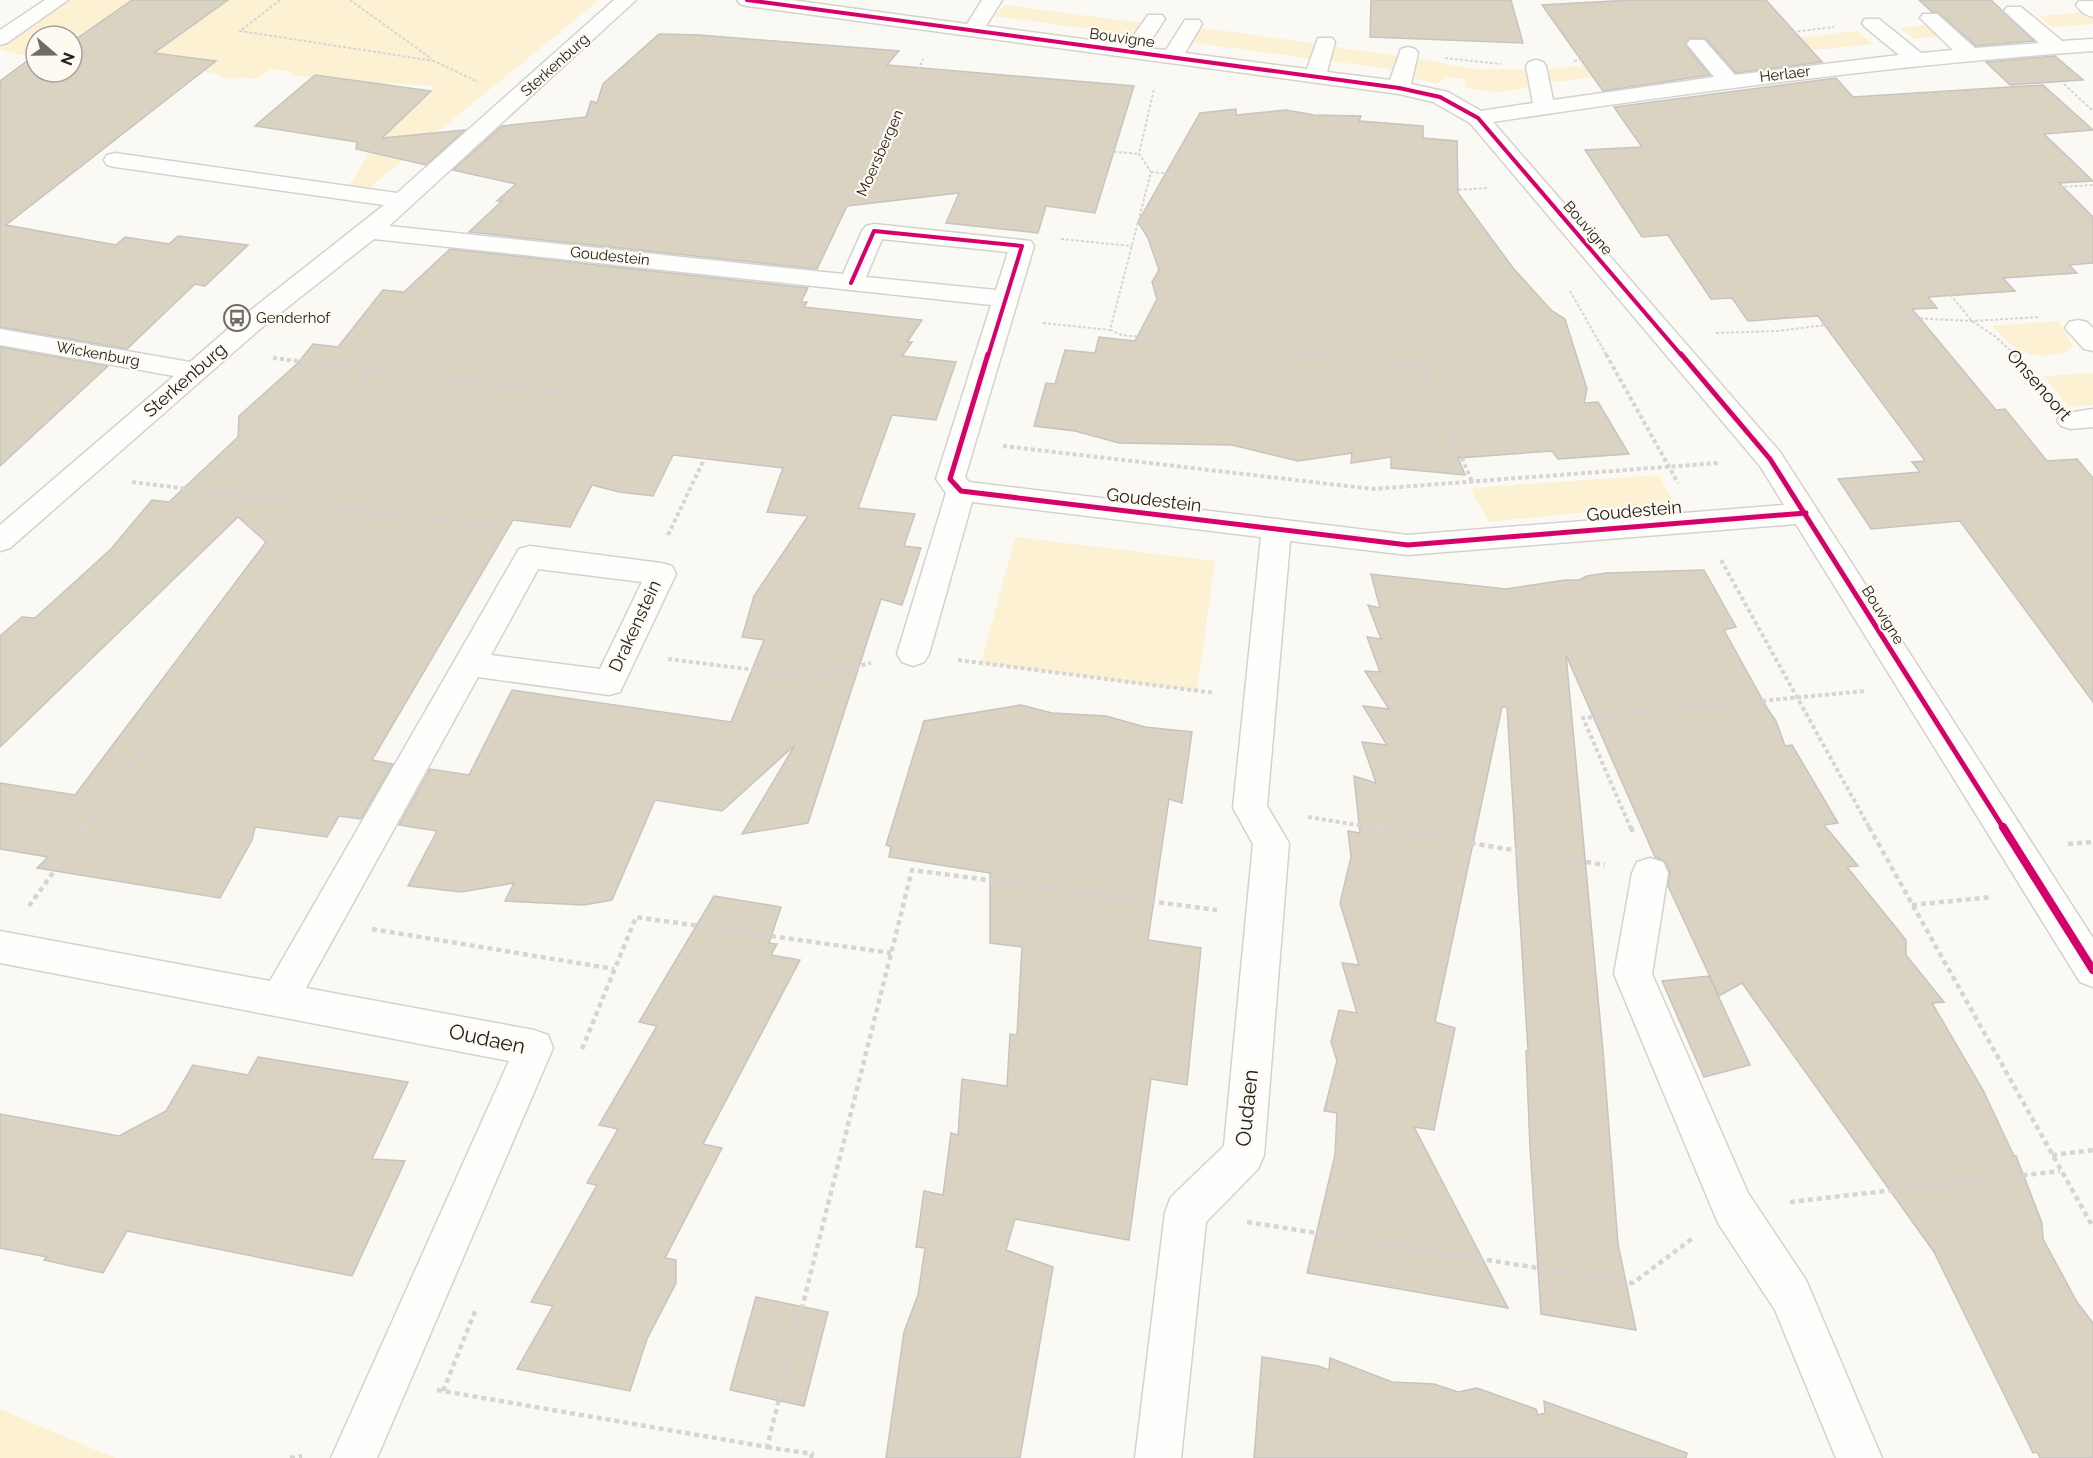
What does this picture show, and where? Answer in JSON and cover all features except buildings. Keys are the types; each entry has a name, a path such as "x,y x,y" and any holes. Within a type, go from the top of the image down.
{"street":[{"path":"0,39 58,0"},
{"name":"Sterkenburg","path":"0,541 219,351 369,231 626,0"},
{"name":"Bouvigne","path":"747,0 897,10 938,26 1399,88 1440,97 1478,118 1770,459 2093,970"},
{"path":"973,30 992,0"},
{"path":"2014,11 2057,47"},
{"path":"1930,18 1970,54"},
{"path":"1133,52 1155,19"},
{"path":"1872,23 1916,59"},
{"path":"1166,56 1192,24"},
{"path":"1315,77 1325,42"},
{"path":"1697,44 1730,81"},
{"name":"Herlaer","path":"1478,118 1779,75 1916,59 2093,45"},
{"path":"1399,88 1408,53"},
{"path":"1536,66 1544,108"},
{"path":"115,160 402,201"},
{"name":"Goudestein","path":"369,231 851,283 1002,309"},
{"path":"851,283 874,231 1022,246 950,479 961,491 913,654"},
{"name":"Wickenburg","path":"0,338 196,371"},
{"name":"Goudestein","path":"961,491 1408,545 1806,513"},
{"path":"1250,808 1276,530"},
{"path":"280,999 530,557"},
{"name":"Drakenstein","path":"471,664 609,683 661,574 530,557"},
{"name":"Oudaen","path":"1186,1212 1244,1155 1271,843 1250,808"},
{"path":"1650,873 1633,974 1733,1208 1791,1295 1859,1458"},
{"name":"Oudaen","path":"0,947 534,1048 354,1458"},
{"path":"1158,1458 1186,1212"}],"path":[{"path":"280,0 240,31 434,61"},
{"path":"350,0 434,61 516,100"},
{"path":"633,259 699,151 746,97 801,5"},
{"path":"1110,330 1151,172 1139,154 1166,56"},
{"path":"1779,75 1885,198"},
{"path":"890,131 1139,154"},
{"path":"1151,172 1318,187 1366,288 1393,364"},
{"path":"1972,321 1875,202 1885,198 2093,185"},
{"path":"1324,198 1490,188"},
{"path":"1711,221 1881,209"},
{"path":"650,573 729,407 711,405 777,274"},
{"path":"1564,281 2093,1227"},
{"path":"1002,309 1110,330 1122,335 1424,367 1472,482"},
{"path":"1664,335 1777,331 1891,317 1972,321 2065,315 2088,333"},
{"path":"219,351 568,393"},
{"path":"279,501 372,370"},
{"path":"962,441 1373,489 1668,467"},
{"path":"76,475 514,530 530,557"},
{"path":"28,907 320,506"},
{"path":"623,654 811,677 913,654 1260,699"},
{"path":"1650,873 1583,718 1914,687"},
{"path":"1250,808 1650,873"},
{"path":"767,1447 912,870 1265,917"},
{"path":"1912,905 2044,892"},
{"path":"579,1057 636,917 891,953"},
{"path":"324,921 614,969"},
{"path":"2052,1155 2093,1150"},
{"path":"1186,1212 1633,1283 1733,1208 2060,1171"},
{"path":"443,1391 478,1305"},
{"path":"388,1381 812,1454 811,1458"}],"shaded area":[{"path":"71,0 132,0 121,11 116,11 84,33 84,24 36,24"},
{"path":"228,0 599,0 369,188 349,185 375,144 434,86 391,83 387,86 289,75 292,72 271,69 258,79 217,77 220,74 202,71 155,55 157,52 138,49"},
{"path":"1006,5 1149,24 1141,36 994,16"},
{"path":"2085,12 2093,18 2093,24 2053,27 2039,16"},
{"path":"1949,23 1962,34 1914,39 1900,28"},
{"path":"1197,27 1318,44 1311,59 1188,42"},
{"path":"1857,31 1873,44 1721,60 1712,49"},
{"path":"24,32 24,56 0,49"},
{"path":"1335,47 1400,56 1395,70 1331,61"},
{"path":"1684,51 1698,64 1555,82 1546,80 1545,70"},
{"path":"1419,59 1476,69 1529,69 1532,87 1493,93 1465,87 1465,79 1448,77 1437,84 1413,78"},
{"path":"2059,321 2073,346 2063,353 2051,355 2032,354 2018,349 1992,326"},
{"path":"2093,373 2093,405 2069,407 2043,376"},
{"path":"1659,475 1674,503 1489,522 1470,488"},
{"path":"1015,537 1215,561 1197,691 981,663"},
{"path":"0,1409 105,1454 116,1458 0,1458"}],"cycle path":[{"path":"747,0 1399,88 1440,97 1478,118 1770,459 2093,970"},
{"path":"851,283 874,231 1022,246 950,479 961,491 1408,545 1806,513"}],"place":[{"name":"Genderhof","path":"237,318"}]}
